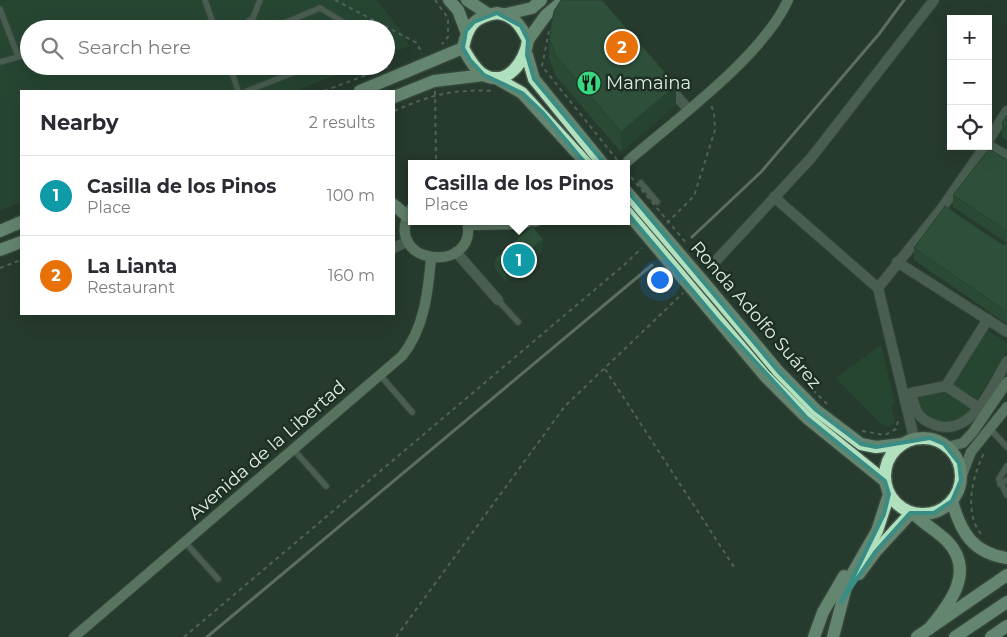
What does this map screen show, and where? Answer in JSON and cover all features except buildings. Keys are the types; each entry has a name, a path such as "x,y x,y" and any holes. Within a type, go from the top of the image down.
{"main road":[{"path":"449,0 458,10 466,32"},
{"path":"467,0 488,14"},
{"path":"541,0 532,8 506,14 488,14 474,22 466,32 463,48 470,60 490,76 522,93 592,160"},
{"path":"528,40 544,18 564,0"},
{"path":"630,161 757,46 772,28 788,0"},
{"path":"506,14 521,26 528,40 527,55 534,79 592,160"},
{"path":"362,90 463,48"},
{"path":"395,97 434,82 490,76 519,67 527,55"},
{"name":"Ronda Adolfo Suárez","path":"630,196 707,296 765,376 807,418 885,481"},
{"path":"395,205 408,212"},
{"path":"408,215 405,225 408,242 414,249 431,258 440,258 456,252 467,235 467,225"},
{"name":"Ronda Adolfo Suárez","path":"630,215 816,410 862,444 876,447 902,444"},
{"path":"0,231 20,222"},
{"path":"0,250 20,242"},
{"name":"Avenida de la Libertad","path":"74,637 380,375 412,343 420,325 426,300 431,258"},
{"path":"948,447 962,443 973,432 1007,382"},
{"path":"841,602 876,551 912,513 934,513 952,501 960,487 962,475 971,452 994,432 1007,407"},
{"path":"929,629 955,596 959,584 959,570 952,547 912,513 897,505 889,494 885,481 888,461 902,444 914,438 930,438 948,447 959,463 962,475"},
{"path":"833,637 841,602 848,583 863,553 877,531 889,494"},
{"path":"952,501 957,519 974,544 982,551 1007,558"},
{"path":"814,637 822,612 843,578 863,553"},
{"path":"917,637 1007,576"},
{"path":"955,637 1007,602"},
{"path":"991,637 1007,626"}],"street":[{"path":"713,264 810,158 934,0"},
{"path":"663,80 688,109"},
{"path":"992,135 1007,111"},
{"path":"992,148 1007,156"},
{"path":"878,288 897,262 946,211 984,150"},
{"path":"774,196 878,288 914,438"},
{"path":"395,248 408,242"},
{"path":"456,252 498,300"},
{"path":"897,262 1007,332"},
{"path":"946,386 988,319"},
{"path":"979,408 946,386 911,393 917,413 923,420 943,427 960,426 979,408 1007,361"}],"lane":[{"path":"205,0 212,20"},
{"path":"250,20 253,18 260,0"},
{"path":"291,20 320,8 342,20"},
{"path":"0,10 18,56 0,62"},
{"path":"233,75 238,90"},
{"path":"250,90 287,75"},
{"path":"641,184 657,202"},
{"path":"498,300 518,322"},
{"path":"380,375 412,412"},
{"path":"994,432 1007,447"},
{"path":"293,448 326,486"},
{"path":"1007,466 999,480 1007,495"},
{"path":"1000,484 1007,480"},
{"path":"185,542 218,579"}],"path":[{"path":"335,0 373,20"},
{"path":"435,0 448,18 448,37 438,48"},
{"path":"544,18 550,25 542,66 606,146 620,160"},
{"path":"395,31 417,43 422,53 413,56"},
{"path":"327,90 366,75"},
{"path":"395,111 436,94 463,90 498,91"},
{"path":"436,94 436,160"},
{"path":"663,227 694,196 715,130 714,112 704,95"},
{"path":"630,171 689,247"},
{"path":"184,637 617,272 644,246"},
{"path":"0,268 20,260"},
{"path":"396,637 566,406 688,289"},
{"path":"605,368 736,570"},
{"path":"810,387 830,406"},
{"path":"983,536 972,518 971,503 974,481 982,457 994,432"}],"highlighted area":[{"path":"497,13 521,26 528,40 527,55 534,79 778,371 816,410 861,444 876,447 930,438 944,444 959,463 961,480 952,501 934,513 910,513 876,551 841,602 884,514 889,494 885,481 807,418 719,322 543,113 522,93 484,75 470,60 463,48 466,31 474,22"}],"green space":[{"path":"0,0 376,0 392,20 20,20 20,75 335,75 298,90 20,90 20,202 0,210"},
{"path":"395,23 399,28 409,46 395,51"},
{"path":"987,330 1007,343 1007,350 977,399 953,384"},
{"path":"881,345 895,404 891,405 895,422 889,427 880,423 836,378"},
{"path":"946,386 979,408 960,426 923,420 911,393"}],"railway":[{"path":"692,237 761,172 879,34 904,0"},
{"path":"207,637 652,265"}],"place":[{"name":"La Lianta","path":"622,47"},
{"name":"Mamaina","path":"589,83"},
{"name":"Casilla de los Pinos","path":"519,260"}]}
